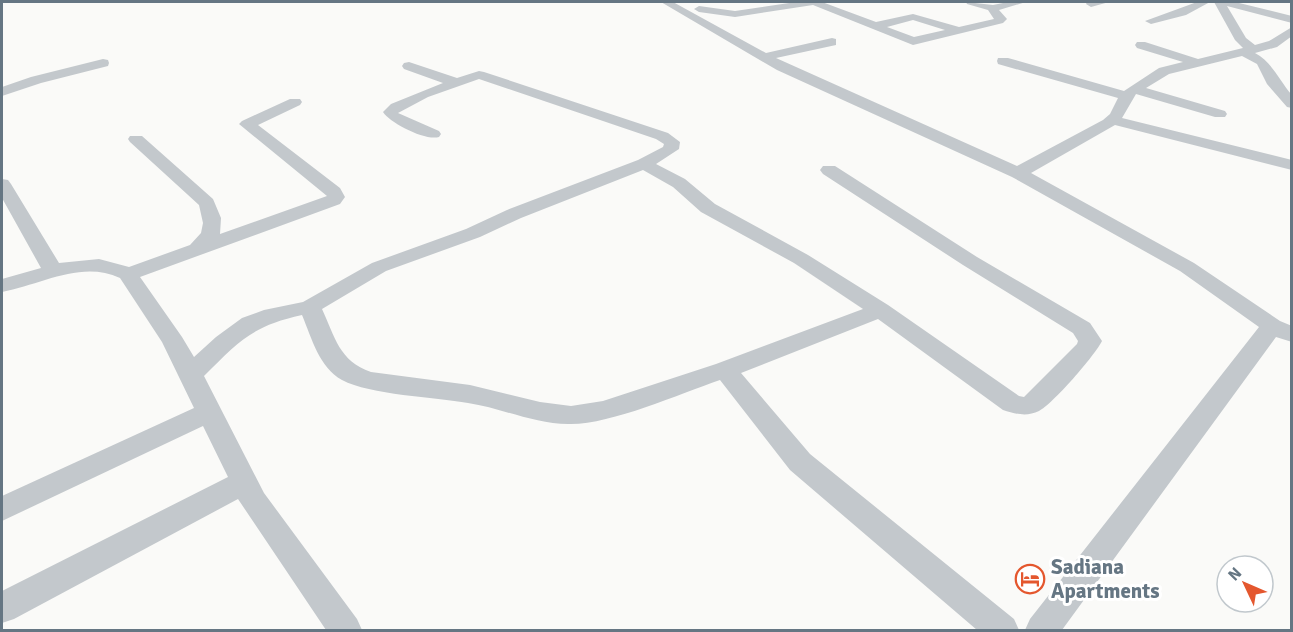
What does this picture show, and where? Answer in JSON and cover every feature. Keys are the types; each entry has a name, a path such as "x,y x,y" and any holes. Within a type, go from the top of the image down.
{"street":[{"path":"666,2 691,11 764,57 831,90 1018,172 1187,267 1282,330 1042,630"},
{"path":"691,11 731,2"},
{"path":"691,11 735,14 814,2 913,41 1001,20 993,8"},
{"path":"971,2 993,8 1021,2"},
{"path":"1091,4 1104,2"},
{"path":"1151,21 1182,13 1205,2"},
{"path":"1219,2 1243,43 1262,62 1272,81 1292,104"},
{"path":"1224,2 1292,20"},
{"path":"875,26 913,17 958,30"},
{"path":"1018,172 1113,120 1130,92 1164,71 1273,44 1290,33"},
{"path":"764,57 832,42"},
{"path":"1141,45 1196,62"},
{"path":"1003,62 1220,114"},
{"path":"2,92 36,80 103,63"},
{"path":"409,66 455,82"},
{"path":"190,375 224,342 250,323 272,315 310,308 379,267 473,233 554,198 644,164 671,149 672,142 662,135 479,75 404,102 390,112 394,117 433,134"},
{"path":"128,274 327,203 336,197 334,192 247,124 295,102"},
{"path":"1113,120 1292,165"},
{"path":"136,139 207,203 213,217 213,228 210,237 195,250"},
{"path":"644,164 679,183 708,208 801,259 880,309 1004,400 1019,406 1032,404 1087,348 1090,342 1082,328 1072,321 970,261 830,170"},
{"path":"2,184 9,211 54,272"},
{"path":"2,286 54,272 99,264 118,267 128,274 174,342 254,501 345,630"},
{"path":"310,308 333,360 351,374 368,380 470,394 540,411 571,415 604,410 725,370 880,309"},
{"path":"725,370 800,462 1002,630"},
{"path":"2,509 208,413"},
{"path":"2,608 244,482"}],"place":[{"name":"Sadiana Apartments","path":"1030,579"}]}
